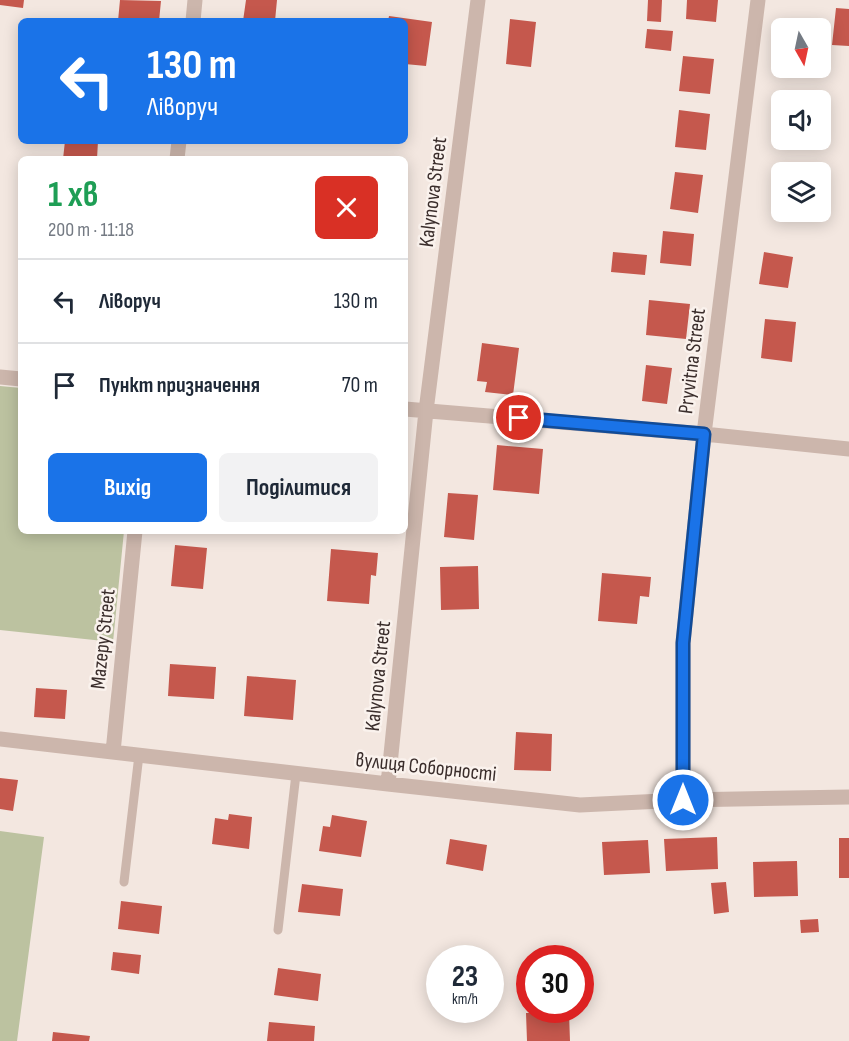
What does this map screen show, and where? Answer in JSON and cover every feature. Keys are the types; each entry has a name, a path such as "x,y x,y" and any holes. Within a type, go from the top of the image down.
{"street":[{"path":"193,18 195,0"},
{"name":"Kalynova Street","path":"388,784 426,411 478,0"},
{"name":"Pryvitna Street","path":"683,800 683,643 704,434 758,0"},
{"path":"0,377 18,379"},
{"path":"408,409 704,434 849,449"},
{"name":"Mazepy Street","path":"113,752 135,534"},
{"name":"вулиця Соборності","path":"0,739 580,805 683,800 849,797"}],"lane":[{"path":"124,882 139,755"},
{"path":"278,930 296,774"}],"green space":[{"path":"0,386 18,388 18,534 124,534 113,642 0,630"},
{"path":"0,831 44,837 17,1041 0,1041"}],"building":[{"path":"0,0 24,0 23,8 0,5"},
{"path":"120,0 161,1 159,18 118,18"},
{"path":"246,0 277,0 275,18 243,18"},
{"path":"648,0 662,0 661,22 647,21"},
{"path":"687,0 718,0 716,22 686,19"},
{"path":"836,8 849,9 849,46 832,45"},
{"path":"408,19 432,22 426,66 408,64"},
{"path":"510,19 536,22 531,67 506,64"},
{"path":"647,29 673,31 671,51 645,48"},
{"path":"683,56 714,59 710,94 679,91"},
{"path":"679,110 710,114 706,150 675,147"},
{"path":"65,144 98,144 97,156 63,156"},
{"path":"675,172 703,175 698,213 670,209"},
{"path":"663,231 694,234 691,266 660,263"},
{"path":"613,252 647,255 645,275 611,272"},
{"path":"764,252 793,257 788,288 759,284"},
{"path":"649,300 690,304 686,339 646,335"},
{"path":"765,319 796,322 792,362 761,358"},
{"path":"482,343 519,348 513,395 485,392 487,382 477,381"},
{"path":"646,365 672,368 667,404 642,401"},
{"path":"497,445 543,449 539,494 493,490"},
{"path":"448,493 478,495 474,540 444,537"},
{"path":"175,545 207,548 203,589 171,586"},
{"path":"331,549 378,553 376,576 371,575 369,604 327,601"},
{"path":"478,566 479,609 441,610 440,567"},
{"path":"602,573 651,577 649,597 640,596 637,624 598,621"},
{"path":"170,664 216,667 214,699 168,696"},
{"path":"247,676 296,680 293,720 244,716"},
{"path":"36,688 67,690 65,719 34,717"},
{"path":"516,732 552,734 551,771 514,770"},
{"path":"0,778 18,780 13,811 0,809"},
{"path":"229,814 252,817 249,849 212,844 215,818 228,820"},
{"path":"332,815 367,821 361,857 319,851 323,826 330,827"},
{"path":"717,837 718,869 666,871 664,839"},
{"path":"839,838 849,838 849,878 839,878"},
{"path":"450,839 487,845 483,871 446,864"},
{"path":"648,840 650,873 604,875 602,842"},
{"path":"797,861 798,896 754,897 753,862"},
{"path":"726,882 729,912 714,914 711,883"},
{"path":"302,884 343,889 340,916 298,912"},
{"path":"121,901 162,906 159,934 118,929"},
{"path":"818,919 819,932 801,933 800,920"},
{"path":"113,952 141,955 139,974 111,970"},
{"path":"278,968 321,974 318,1001 274,995"},
{"path":"269,1022 315,1026 314,1041 267,1041"},
{"path":"526,1023 569,1023 570,1041 527,1041"},
{"path":"53,1032 90,1036 89,1041 52,1041"}],"route":[{"path":"519,418 704,434 683,643 683,800"}]}
